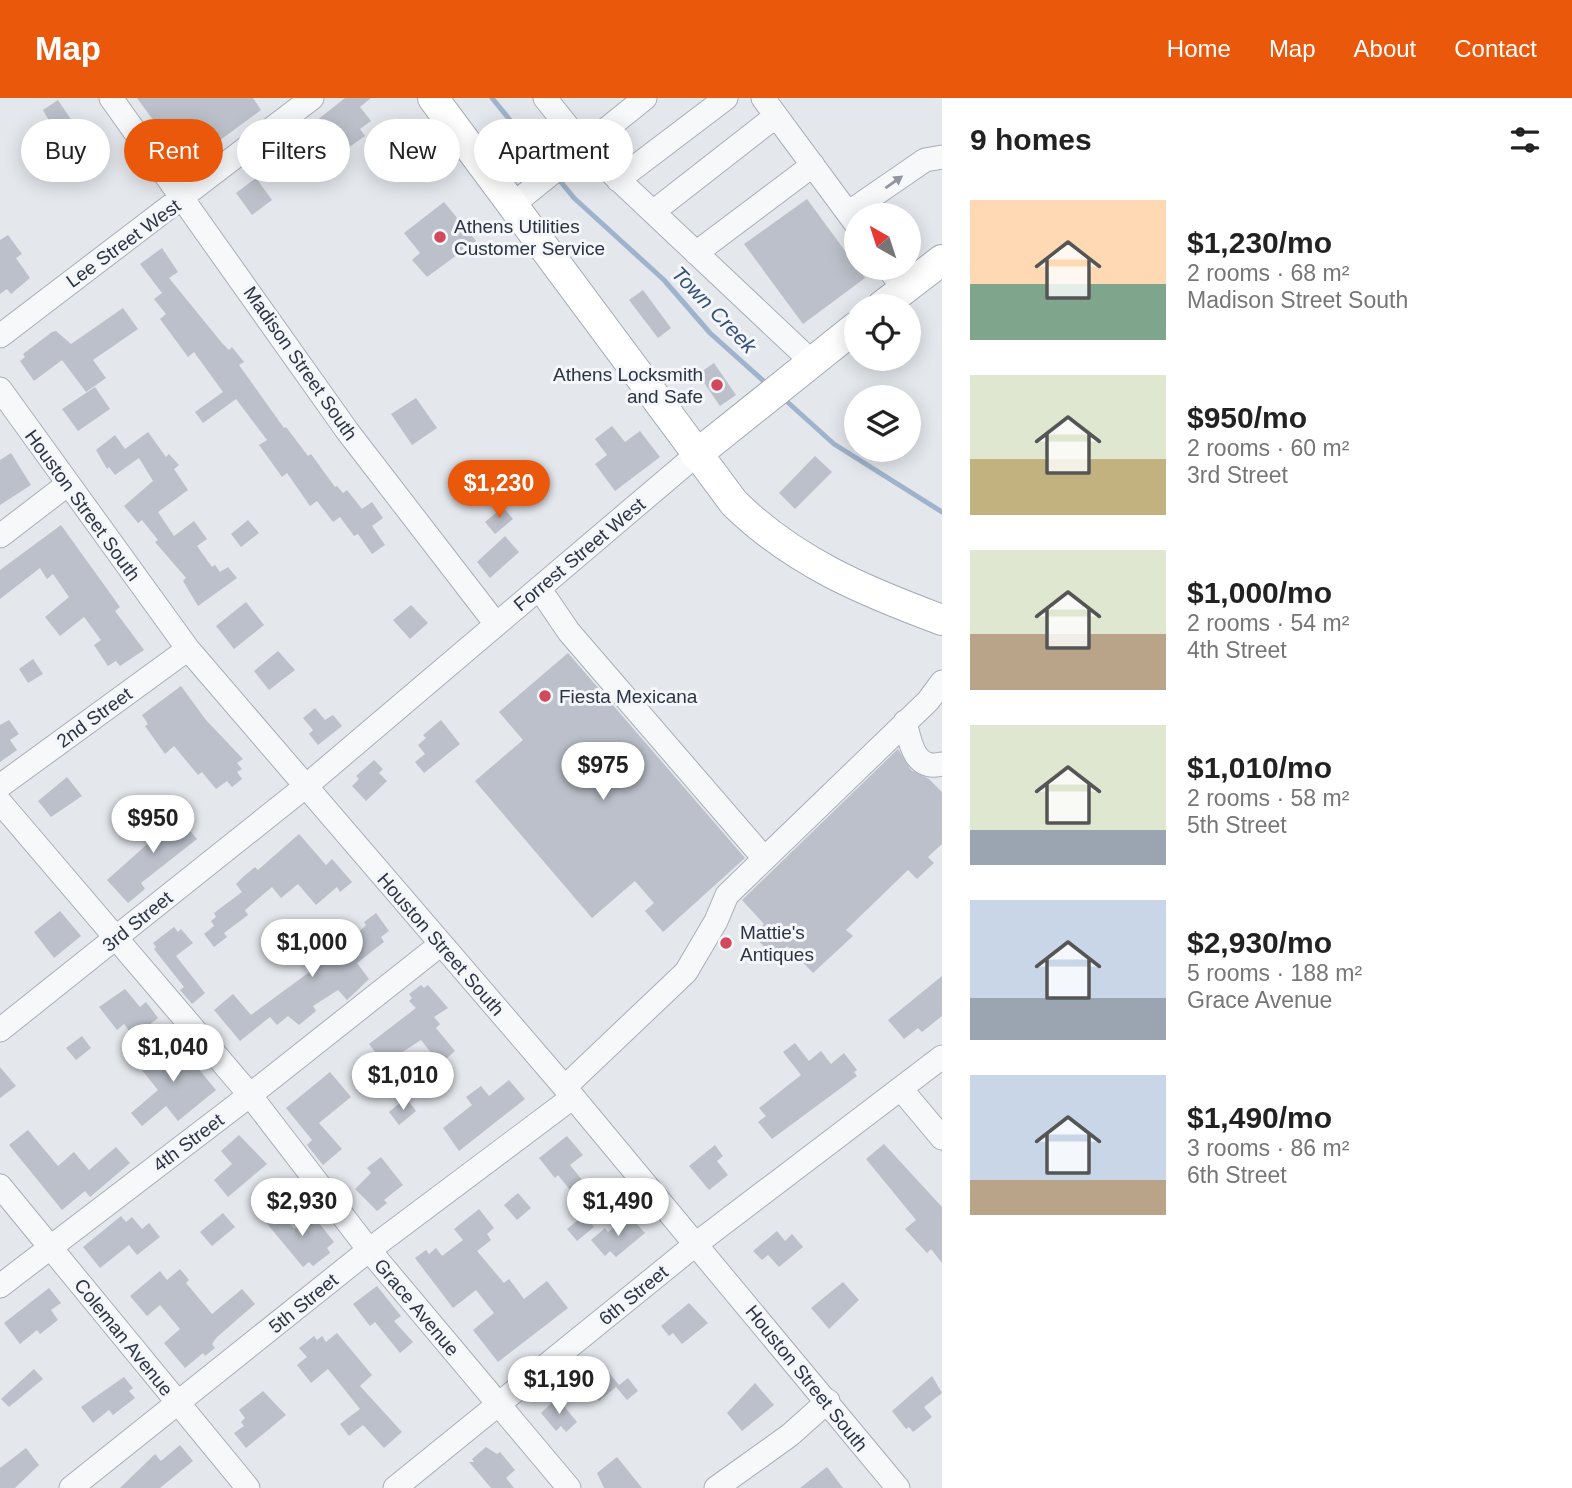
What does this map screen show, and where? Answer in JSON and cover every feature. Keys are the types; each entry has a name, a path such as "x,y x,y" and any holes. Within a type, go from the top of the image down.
{"main road":[{"path":"433,98 734,503 782,545 836,578 942,620"},
{"path":"891,288 942,260"},
{"name":"Forrest Street West","path":"696,455 844,337"}],"street":[{"name":"Madison Street South","path":"111,98 348,432 496,624"},
{"name":"Lee Street West","path":"0,336 312,98"},
{"path":"545,98 562,119"},
{"path":"619,119 645,98"},
{"path":"633,169 726,98"},
{"path":"653,212 769,103 844,208"},
{"path":"872,203 925,160 942,157"},
{"path":"696,253 813,165"},
{"path":"511,206 540,182"},
{"path":"620,182 696,253 802,370"},
{"name":"Houston Street South","path":"0,389 188,649 569,1092 898,1488"},
{"name":"Forrest Street West","path":"306,786 696,455"},
{"path":"0,536 68,484"},
{"path":"539,588 569,632 763,857"},
{"name":"2nd Street","path":"0,786 188,649"},
{"name":"5th Street","path":"71,1488 569,1092 686,972 716,921 727,895 763,857 905,722 942,682"},
{"path":"905,722 911,749 916,757 925,764 942,764"},
{"name":"3rd Street","path":"0,1030 306,786"},
{"name":"Grace Avenue","path":"0,802 250,1095 369,1250 569,1488"},
{"name":"4th Street","path":"0,1286 250,1095 441,944"},
{"name":"6th Street","path":"395,1488 696,1244 942,1057"},
{"path":"901,1089 942,1138"},
{"name":"Coleman Avenue","path":"0,1186 248,1488"},
{"path":"716,1488 790,1435 828,1401"}],"building":[{"path":"137,98 253,98 261,110 249,119 237,119 237,128 223,138 223,119 152,119"},
{"path":"345,98 371,98 360,107 369,119 364,119 364,126 360,129 364,137 350,146 350,119 319,119"},
{"path":"58,100 71,119 48,119 43,110"},
{"path":"251,182 259,182 272,200 252,215 236,193"},
{"path":"807,199 844,249 844,280 862,280 803,324 744,244"},
{"name":"Athens Utilities Customer Service","path":"444,202 476,241 427,277 412,260 420,253 404,233"},
{"path":"8,235 22,254 16,258 30,278 11,294 7,289 0,294 0,240"},
{"path":"162,248 178,272 169,278 222,343 229,350 232,347 244,362 239,365 284,428 286,427 308,456 311,454 335,487 343,493 347,490 362,509 372,502 383,518 372,526 385,545 372,554 358,534 354,536 340,517 333,522 317,501 310,506 287,473 282,477 259,445 267,440 236,399 203,423 195,412 223,392 194,352 188,357 160,319 166,314 154,299 162,293 140,264"},
{"path":"643,290 671,328 658,338 629,300"},
{"path":"123,308 138,329 93,360 106,378 86,392 62,360 34,381 20,361 25,357 23,354 52,332 56,331 71,344"},
{"name":"Athens Locksmith and Safe","path":"714,363 736,395 720,406 698,374"},
{"path":"95,387 110,409 78,431 62,409"},
{"path":"416,398 437,428 412,445 391,414"},
{"path":"612,426 625,442 640,431 660,457 615,491 595,464 607,455 595,439"},
{"path":"148,432 166,457 169,454 179,465 174,469 188,490 158,512 174,536 194,521 207,539 197,546 212,567 215,565 220,572 228,567 237,578 198,606 183,581 186,578 155,542 158,540 142,520 138,523 124,506 153,481 139,458 115,475 109,467 107,469 96,450 115,435 125,449"},
{"path":"11,453 31,485 0,505 0,460"},
{"path":"815,456 832,472 795,509 779,493"},
{"path":"503,507 513,519 495,534 485,522"},
{"path":"248,520 259,533 241,547 231,534"},
{"path":"61,525 120,607 115,611 144,650 120,666 116,661 108,666 94,645 101,640 84,617 60,636 45,617 69,597 53,574 47,579 40,568 0,599 0,570"},
{"path":"505,536 519,552 490,578 477,562"},
{"path":"246,602 264,625 234,649 216,626"},
{"path":"411,605 428,623 410,639 393,620"},
{"path":"278,651 295,670 269,690 254,671"},
{"path":"568,653 745,858 663,932 645,911 654,903 635,881 592,918 475,781 523,740 499,712"},
{"path":"33,659 43,674 28,683 19,669"},
{"path":"181,686 206,720 243,759 237,763 242,769 237,772 242,779 232,787 227,781 216,789 202,772 198,775 174,746 165,754 145,726 148,724 142,715"},
{"path":"315,708 325,720 333,715 342,726 318,745 309,734 313,730 303,718"},
{"path":"9,720 19,734 10,740 17,750 0,762 0,725"},
{"path":"441,720 460,744 424,773 415,762 425,754 418,745 426,738 423,735"},
{"path":"898,749 911,770 929,779 942,792 942,844 928,857 934,863 917,879 908,870 846,930 853,936 813,973 787,946 775,958 753,935 764,924 742,900"},
{"path":"374,760 383,769 379,773 387,781 366,801 352,786 359,779 356,776"},
{"path":"67,777 82,796 51,817 38,801"},
{"path":"168,806 197,839 141,883 145,889 128,903 107,880 162,831 152,819"},
{"path":"299,834 326,865 332,859 352,882 340,892 337,887 316,905 298,884 281,898 272,887 245,910 248,915 224,933 227,937 214,947 204,934 214,926 211,921 216,917 214,913 242,892 236,884 243,877 255,867 258,870"},
{"path":"60,911 81,936 54,958 34,932"},
{"path":"376,913 389,931 381,937 384,942 357,963 369,979 347,1000 338,990 313,1006 316,1011 299,1025 288,1016 277,1025 270,1017 240,1041 214,1010 233,994 251,1015 319,965 296,935 315,921 336,949 358,933 366,925 364,922"},
{"path":"174,927 178,932 181,929 193,943 176,956 205,993 192,1004 180,990 184,987 154,949 156,947 153,943"},
{"path":"942,976 942,1016 922,1032 918,1028 904,1039 888,1020"},
{"path":"421,985 424,988 428,985 448,1008 434,1017 440,1024 436,1028 455,1051 440,1064 421,1040 384,1064 369,1044 416,1008 409,1001 412,998 409,994"},
{"path":"125,989 140,1007 146,1002 158,1018 134,1037 124,1024 117,1030 99,1007"},
{"path":"82,1036 91,1048 76,1060 66,1048"},
{"path":"174,1039 216,1090 178,1121 166,1106 142,1126 131,1113 158,1090 141,1069 145,1066 143,1063"},
{"path":"795,1043 809,1061 821,1051 831,1064 844,1053 857,1070 854,1072 857,1076 772,1139 758,1122 766,1116 759,1108 801,1075 783,1052"},
{"path":"0,1067 16,1086 0,1098"},
{"path":"330,1072 351,1097 319,1123 342,1149 323,1165 307,1145 312,1140 286,1108"},
{"path":"509,1080 525,1099 459,1151 443,1128 472,1105 466,1097 481,1086 489,1096"},
{"path":"406,1098 416,1111 399,1125 389,1112"},
{"path":"28,1130 58,1166 74,1152 89,1170 116,1147 130,1163 90,1197 85,1191 62,1210 9,1145"},
{"path":"239,1135 267,1164 228,1197 214,1180 232,1164 221,1151"},
{"path":"567,1136 583,1155 570,1165 586,1185 574,1195 558,1175 555,1178 539,1158"},
{"path":"884,1144 942,1207 942,1263 931,1249 927,1253 905,1229 916,1220 866,1159"},
{"path":"715,1145 723,1156 717,1161 728,1175 709,1190 689,1166"},
{"path":"381,1157 403,1185 384,1200 387,1203 377,1211 355,1189 371,1173 367,1168"},
{"path":"518,1193 531,1208 517,1220 504,1205"},
{"path":"278,1209 294,1229 312,1214 334,1242 327,1248 330,1253 313,1266 309,1262 303,1267 264,1220"},
{"path":"479,1209 494,1228 487,1234 491,1240 477,1251 504,1283 509,1279 524,1299 547,1281 568,1308 498,1362 473,1330 494,1313 476,1290 453,1308 415,1258 426,1250 429,1254 436,1248 442,1256 463,1240 454,1229"},
{"path":"223,1213 235,1227 212,1246 200,1232"},
{"path":"584,1215 594,1227 577,1241 567,1229"},
{"path":"121,1216 126,1222 132,1217 142,1229 149,1223 160,1237 137,1255 129,1245 100,1268 83,1247"},
{"path":"624,1219 629,1225 634,1221 645,1233 616,1257 610,1251 605,1256 591,1240 605,1228 608,1232"},
{"path":"777,1231 785,1241 792,1234 803,1247 779,1267 768,1255 762,1260 753,1251"},
{"path":"180,1269 189,1280 186,1283 212,1314 242,1289 255,1304 216,1338 212,1344 215,1348 205,1356 203,1353 185,1368 164,1343 180,1329 160,1305 147,1316 130,1296 160,1271 167,1280"},
{"path":"843,1282 859,1300 829,1329 811,1308"},
{"path":"377,1286 401,1316 394,1321 413,1342 400,1353 375,1322 370,1326 353,1304"},
{"path":"49,1288 61,1303 51,1310 58,1320 40,1334 37,1330 20,1344 4,1323"},
{"path":"689,1303 708,1323 682,1344 673,1333 669,1336 661,1326"},
{"path":"337,1333 372,1375 360,1386 402,1432 384,1448 363,1425 349,1436 340,1424 360,1409 328,1369 311,1383 297,1365 307,1357 299,1348 314,1336 317,1340 322,1336 326,1342"},
{"path":"34,1369 43,1379 9,1407 1,1399"},
{"path":"606,1369 619,1385 628,1378 638,1391 627,1400 616,1387 599,1401 585,1383"},
{"path":"932,1376 942,1393 924,1407 932,1417 913,1432 909,1427 906,1429 892,1411"},
{"path":"124,1377 133,1388 129,1391 135,1398 113,1415 109,1410 93,1423 81,1407"},
{"path":"755,1383 774,1405 742,1431 727,1413"},
{"path":"263,1391 286,1415 246,1448 234,1433 244,1426 241,1422 245,1418 239,1410"},
{"path":"557,1398 577,1422 566,1432 561,1426 556,1431 541,1413"},
{"path":"180,1445 193,1461 160,1488 120,1488 155,1454 161,1461"},
{"path":"486,1447 497,1454 500,1452 515,1470 506,1478 514,1488 491,1488 469,1462 474,1462 472,1459"},
{"path":"26,1448 39,1465 15,1488 0,1488 0,1468"},
{"path":"617,1457 642,1488 604,1488 597,1473"},
{"path":"827,1467 843,1488 800,1488"}],"waterway":[{"name":"Town Creek","path":"492,98 509,119"},
{"name":"Town Creek","path":"561,182 574,198 664,280 710,333 768,385"},
{"name":"Town Creek","path":"783,398 834,444 942,512"}],"place":[{"name":"Athens Utilities Customer Service","path":"440,237"},
{"name":"Athens Locksmith and Safe","path":"717,385"},
{"name":"Fiesta Mexicana","path":"545,696"},
{"name":"Mattie's Antiques","path":"726,943"}]}
